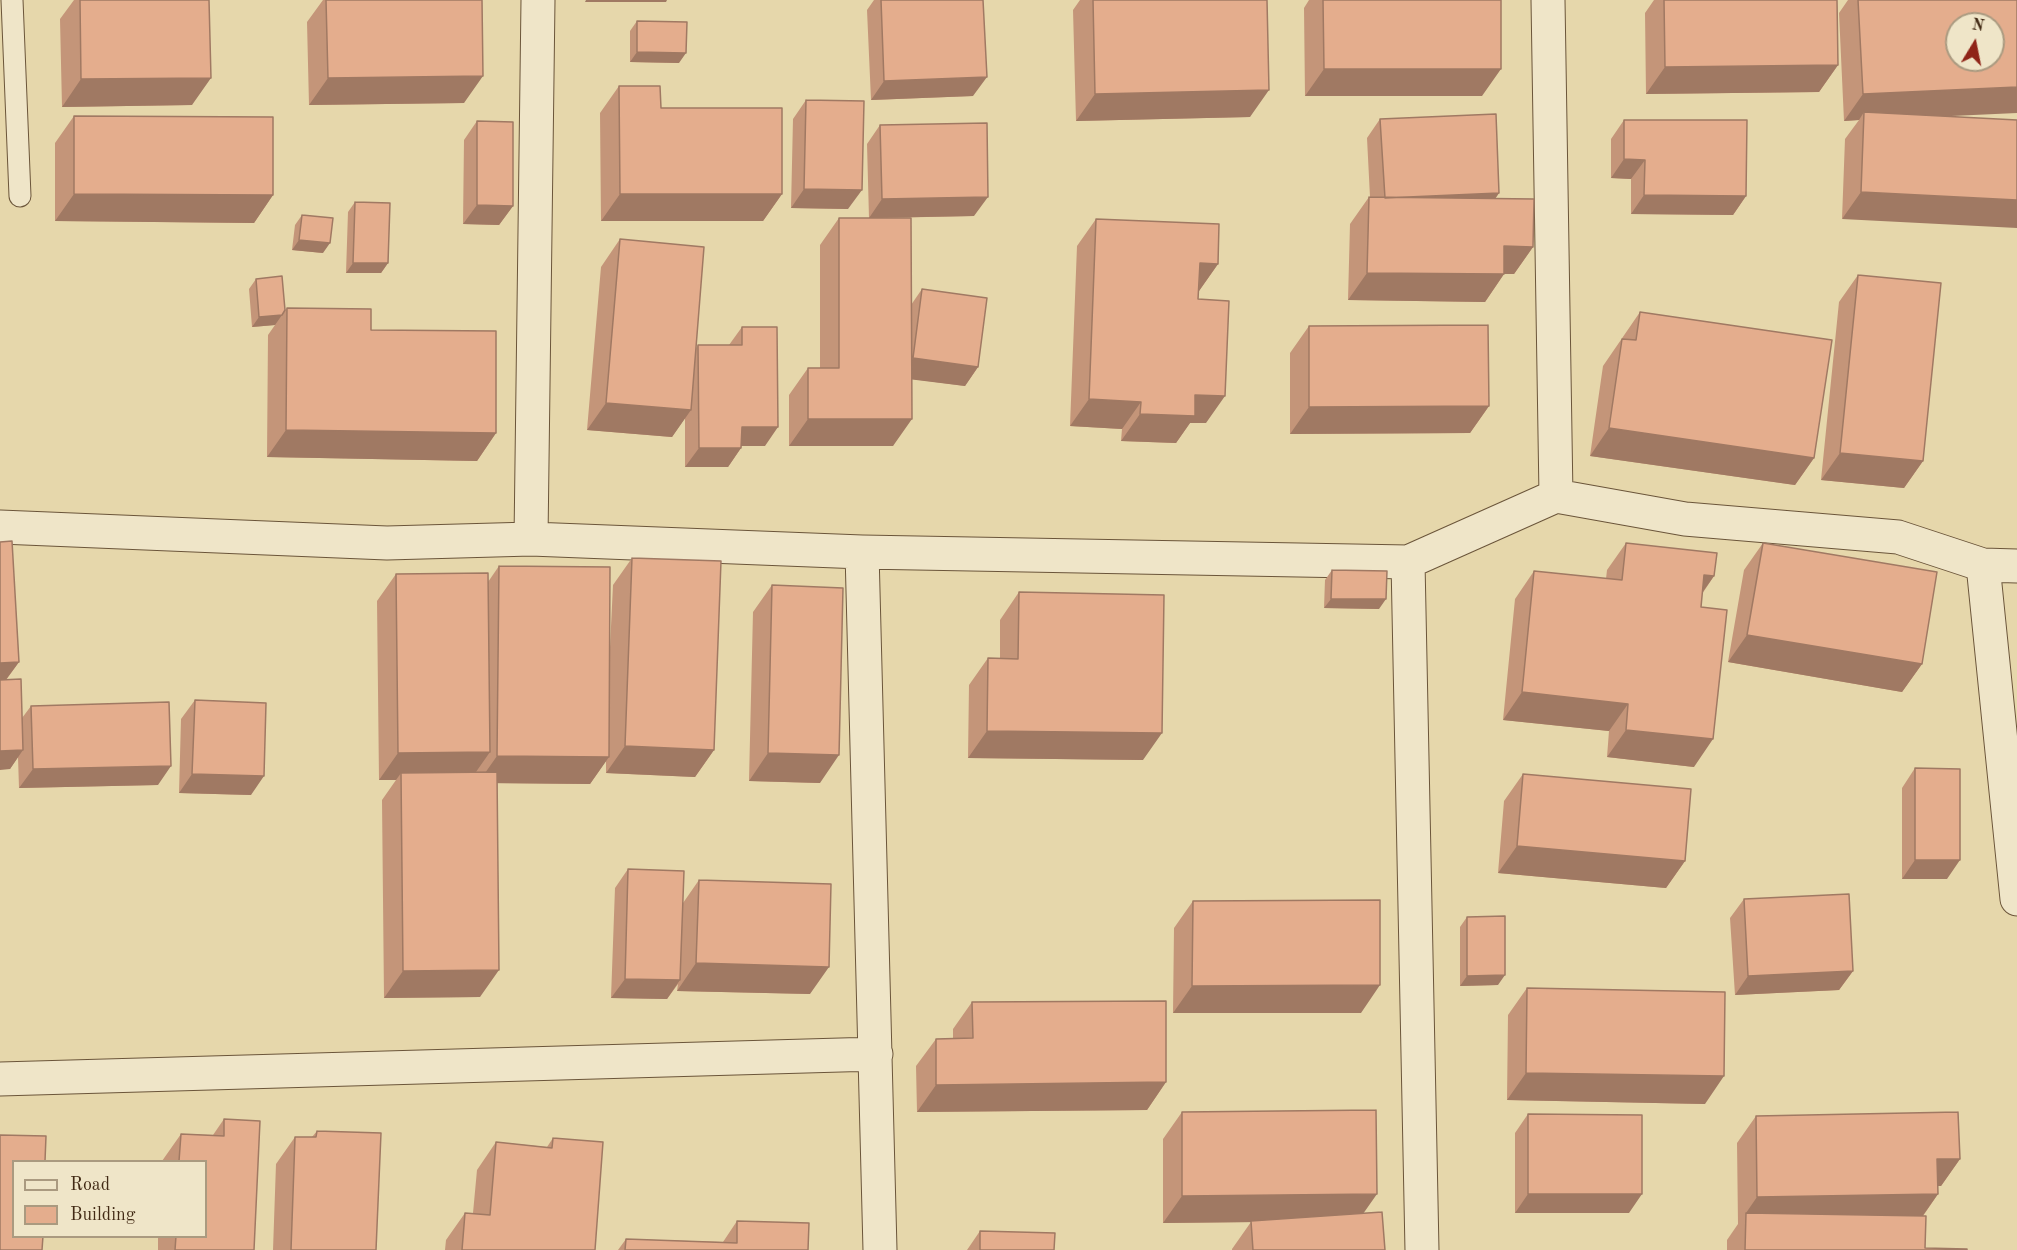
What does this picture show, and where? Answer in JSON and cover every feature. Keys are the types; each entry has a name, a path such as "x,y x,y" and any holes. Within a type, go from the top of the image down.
{"street":[{"path":"531,539 538,0"},
{"path":"1548,0 1556,496"},
{"path":"0,527 387,543 531,539 862,552 1408,562 1556,496 1685,519 1898,537 1983,565 2017,567"},
{"path":"862,552 880,1250"},
{"path":"1408,562 1422,1250"},
{"path":"1983,565 2017,899"},
{"path":"0,1079 876,1054"}],"lane":[{"path":"12,0 20,196"}],"building":[{"path":"80,0 209,0 211,78 81,79"},
{"path":"326,0 482,0 483,76 328,78"},
{"path":"881,0 983,0 987,77 884,81"},
{"path":"1093,0 1267,0 1269,90 1095,94"},
{"path":"1323,0 1501,0 1501,69 1324,69"},
{"path":"1664,0 1837,0 1838,65 1665,67"},
{"path":"1858,0 2017,0 2017,87 1863,94"},
{"path":"637,21 687,22 686,53 637,52"},
{"path":"619,86 660,86 661,108 782,108 782,194 620,194"},
{"path":"806,100 864,101 862,190 804,189"},
{"path":"1864,112 2017,120 2017,200 1861,192"},
{"path":"1496,114 1499,193 1385,198 1380,119"},
{"path":"74,116 273,117 273,195 74,194"},
{"path":"1624,120 1747,120 1746,196 1644,195 1645,160 1624,159"},
{"path":"477,121 513,122 513,206 477,205"},
{"path":"987,123 988,197 882,199 880,125"},
{"path":"1369,197 1534,199 1533,247 1504,246 1504,274 1367,273"},
{"path":"355,202 390,203 388,263 353,263"},
{"path":"302,215 333,218 330,243 299,240"},
{"path":"839,218 911,218 912,419 808,419 808,368 839,368"},
{"path":"1096,219 1219,224 1218,264 1200,263 1198,299 1229,301 1225,396 1195,395 1195,416 1140,414 1141,402 1089,399"},
{"path":"620,239 704,247 691,410 606,403"},
{"path":"1858,275 1941,283 1923,461 1840,453"},
{"path":"282,276 285,310 282,315 259,317 256,279"},
{"path":"922,289 987,298 978,367 913,358"},
{"path":"287,308 371,309 371,330 496,331 496,433 286,430"},
{"path":"1640,312 1832,340 1814,458 1609,428 1622,339 1636,340"},
{"path":"1488,325 1489,406 1309,407 1309,326"},
{"path":"742,327 777,327 778,427 742,427 741,448 699,448 698,345 742,345"},
{"path":"12,541 19,662 0,663 0,542"},
{"path":"1626,543 1717,553 1714,576 1704,575 1701,607 1727,610 1713,739 1626,730 1628,704 1522,692 1534,571 1622,580"},
{"path":"1763,543 1937,572 1922,664 1747,635"},
{"path":"632,558 721,561 714,750 625,746"},
{"path":"499,566 610,567 609,757 497,756"},
{"path":"1332,570 1387,571 1386,599 1331,599"},
{"path":"488,573 490,752 398,753 396,574"},
{"path":"772,585 843,588 839,755 768,753"},
{"path":"1019,592 1164,595 1162,733 987,731 988,658 1018,659"},
{"path":"21,679 23,750 0,751 0,680"},
{"path":"195,700 266,703 264,776 192,774"},
{"path":"169,702 171,766 33,769 31,706"},
{"path":"1915,768 1960,769 1960,860 1915,860"},
{"path":"497,772 499,970 403,971 401,773"},
{"path":"1523,774 1691,789 1685,861 1517,846"},
{"path":"628,869 684,871 680,980 625,979"},
{"path":"699,880 831,884 829,967 696,963"},
{"path":"1849,894 1853,971 1748,976 1744,899"},
{"path":"1380,900 1380,985 1192,986 1193,901"},
{"path":"1505,916 1505,975 1467,976 1467,917"},
{"path":"1527,988 1725,992 1724,1076 1526,1073"},
{"path":"1166,1001 1166,1082 936,1085 936,1039 973,1038 972,1002"},
{"path":"1376,1110 1377,1194 1182,1196 1182,1112"},
{"path":"1958,1112 1960,1159 1937,1159 1938,1194 1757,1197 1756,1116"},
{"path":"1528,1114 1642,1115 1642,1194 1528,1194"},
{"path":"224,1119 260,1121 254,1250 175,1250 176,1238 207,1238 207,1160 179,1160 181,1134 224,1136"},
{"path":"317,1131 381,1133 376,1250 291,1250 295,1137 316,1137"},
{"path":"0,1135 46,1136 45,1160 12,1160 12,1238 43,1238 42,1250 0,1250"},
{"path":"553,1138 603,1142 595,1250 462,1250 465,1213 490,1215 496,1142 552,1148"},
{"path":"1382,1212 1385,1250 1253,1250 1251,1221"},
{"path":"1746,1213 1926,1216 1925,1248 1967,1250 1745,1250"},
{"path":"737,1221 809,1223 808,1250 625,1250 626,1239 737,1243"},
{"path":"980,1231 1055,1233 1054,1250 980,1250"}]}
